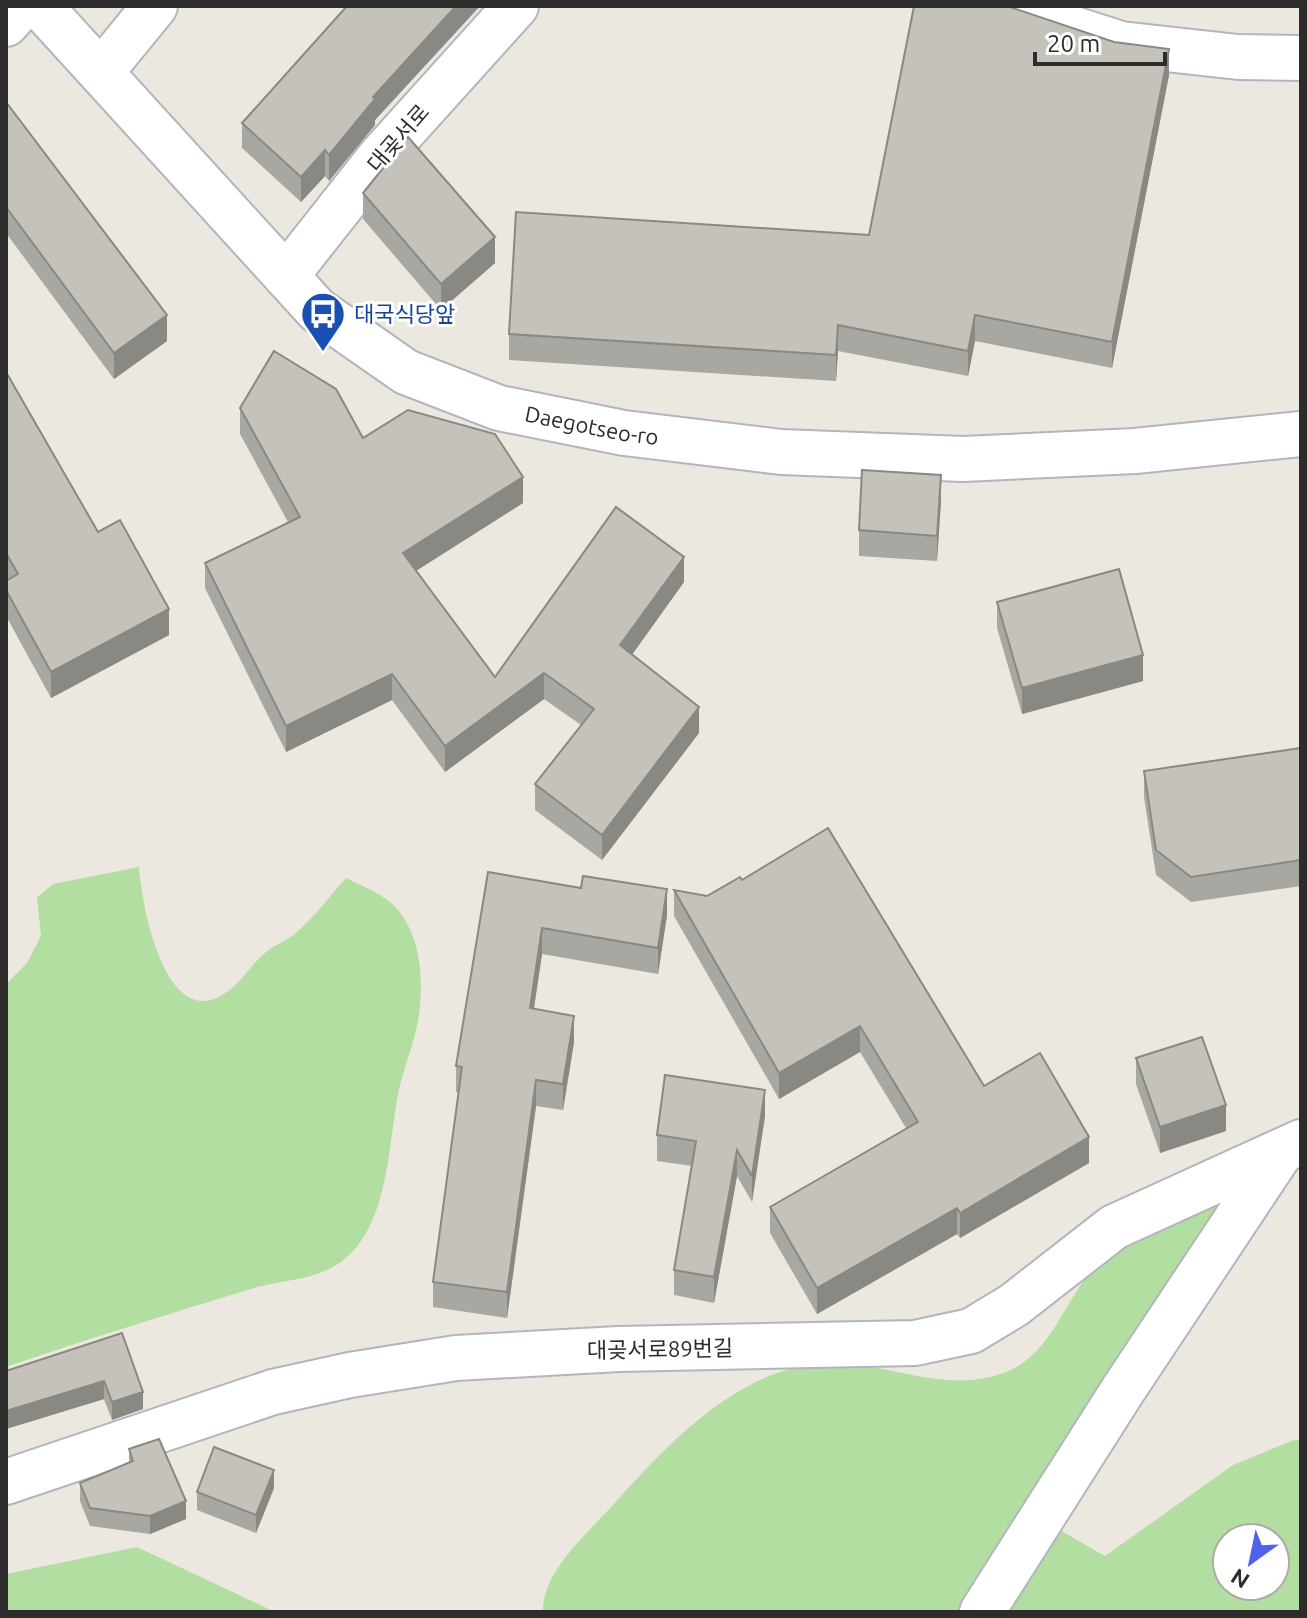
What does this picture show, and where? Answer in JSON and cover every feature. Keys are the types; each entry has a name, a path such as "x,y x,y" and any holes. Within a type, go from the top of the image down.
{"street":[{"path":"6,24 22,6"},
{"name":"Daegotseo-ro","path":"40,6 317,310 406,372 499,408 624,433 781,452 963,459 1135,451 1301,434"},
{"path":"101,72 155,6"},
{"name":"대곶서로","path":"286,276 379,158 516,6"},
{"path":"1002,6 1121,44 1238,57 1301,58"},
{"name":"대곶서로89번길","path":"6,1482 273,1392 365,1372 456,1358 619,1349 915,1343 971,1331 1014,1305 1114,1227 1291,1147"},
{"name":"대곶서로89번길","path":"982,1612 1123,1390 1291,1147"}],"green space":[{"path":"139,867 144,904 157,951 179,989 194,999 211,1000 228,992 259,958 304,926 346,878 386,899 400,913 412,934 417,952 421,997 417,1028 398,1094 384,1184 369,1228 357,1247 331,1268 223,1297 6,1367 6,984 27,963 41,936 37,897 53,884"},
{"path":"1221,1196 1228,1204 961,1612 543,1612 545,1597 557,1569 578,1542 662,1452 721,1403 753,1383 787,1370 824,1363 863,1365 952,1380 970,1380 1006,1372 1037,1351 1079,1288 1103,1259 1145,1232"},
{"path":"1294,1440 1301,1440 1301,1612 1003,1612 1056,1528 1105,1556 1233,1465"},
{"path":"137,1547 275,1612 6,1612 6,1574"}],"building":[{"path":"347,6 456,6 373,97 375,99 329,155 325,150 301,177 242,123"},
{"path":"914,6 1007,6 1114,42 1169,49 1112,342 975,315 968,351 838,325 836,355 509,334 516,212 869,235"},
{"path":"6,102 167,315 114,353 6,207"},
{"path":"408,137 495,237 441,284 363,193"},
{"path":"274,351 336,389 363,438 408,410 495,434 523,477 403,553 495,677 616,507 684,557 620,645 699,707 602,835 535,784 594,709 544,673 445,746 392,674 286,726 205,563 300,517 240,408"},
{"path":"6,372 98,532 120,520 169,609 51,672 6,590 6,581 18,574 6,553"},
{"path":"862,470 941,475 937,536 859,530"},
{"path":"1119,569 1143,655 1022,688 997,602"},
{"path":"1301,748 1301,860 1191,877 1156,850 1144,771"},
{"path":"828,828 984,1086 1040,1053 1089,1137 960,1213 957,1208 817,1288 770,1207 918,1122 860,1026 779,1073 674,890 707,896 740,877 742,880"},
{"path":"488,872 581,888 583,876 667,889 658,948 542,928 530,1008 574,1016 563,1084 536,1080 507,1292 433,1282 462,1067 456,1066"},
{"path":"1202,1037 1226,1105 1160,1127 1136,1058"},
{"path":"665,1075 765,1090 752,1176 737,1150 714,1277 674,1270 696,1141 657,1135"},
{"path":"122,1333 143,1392 112,1402 104,1381 6,1411 6,1371"},
{"path":"159,1439 186,1501 150,1516 90,1508 80,1483 133,1461 129,1449"},
{"path":"214,1447 274,1470 256,1515 197,1492"}],"place":[{"name":"대국식당앞","path":"323,353"}]}
